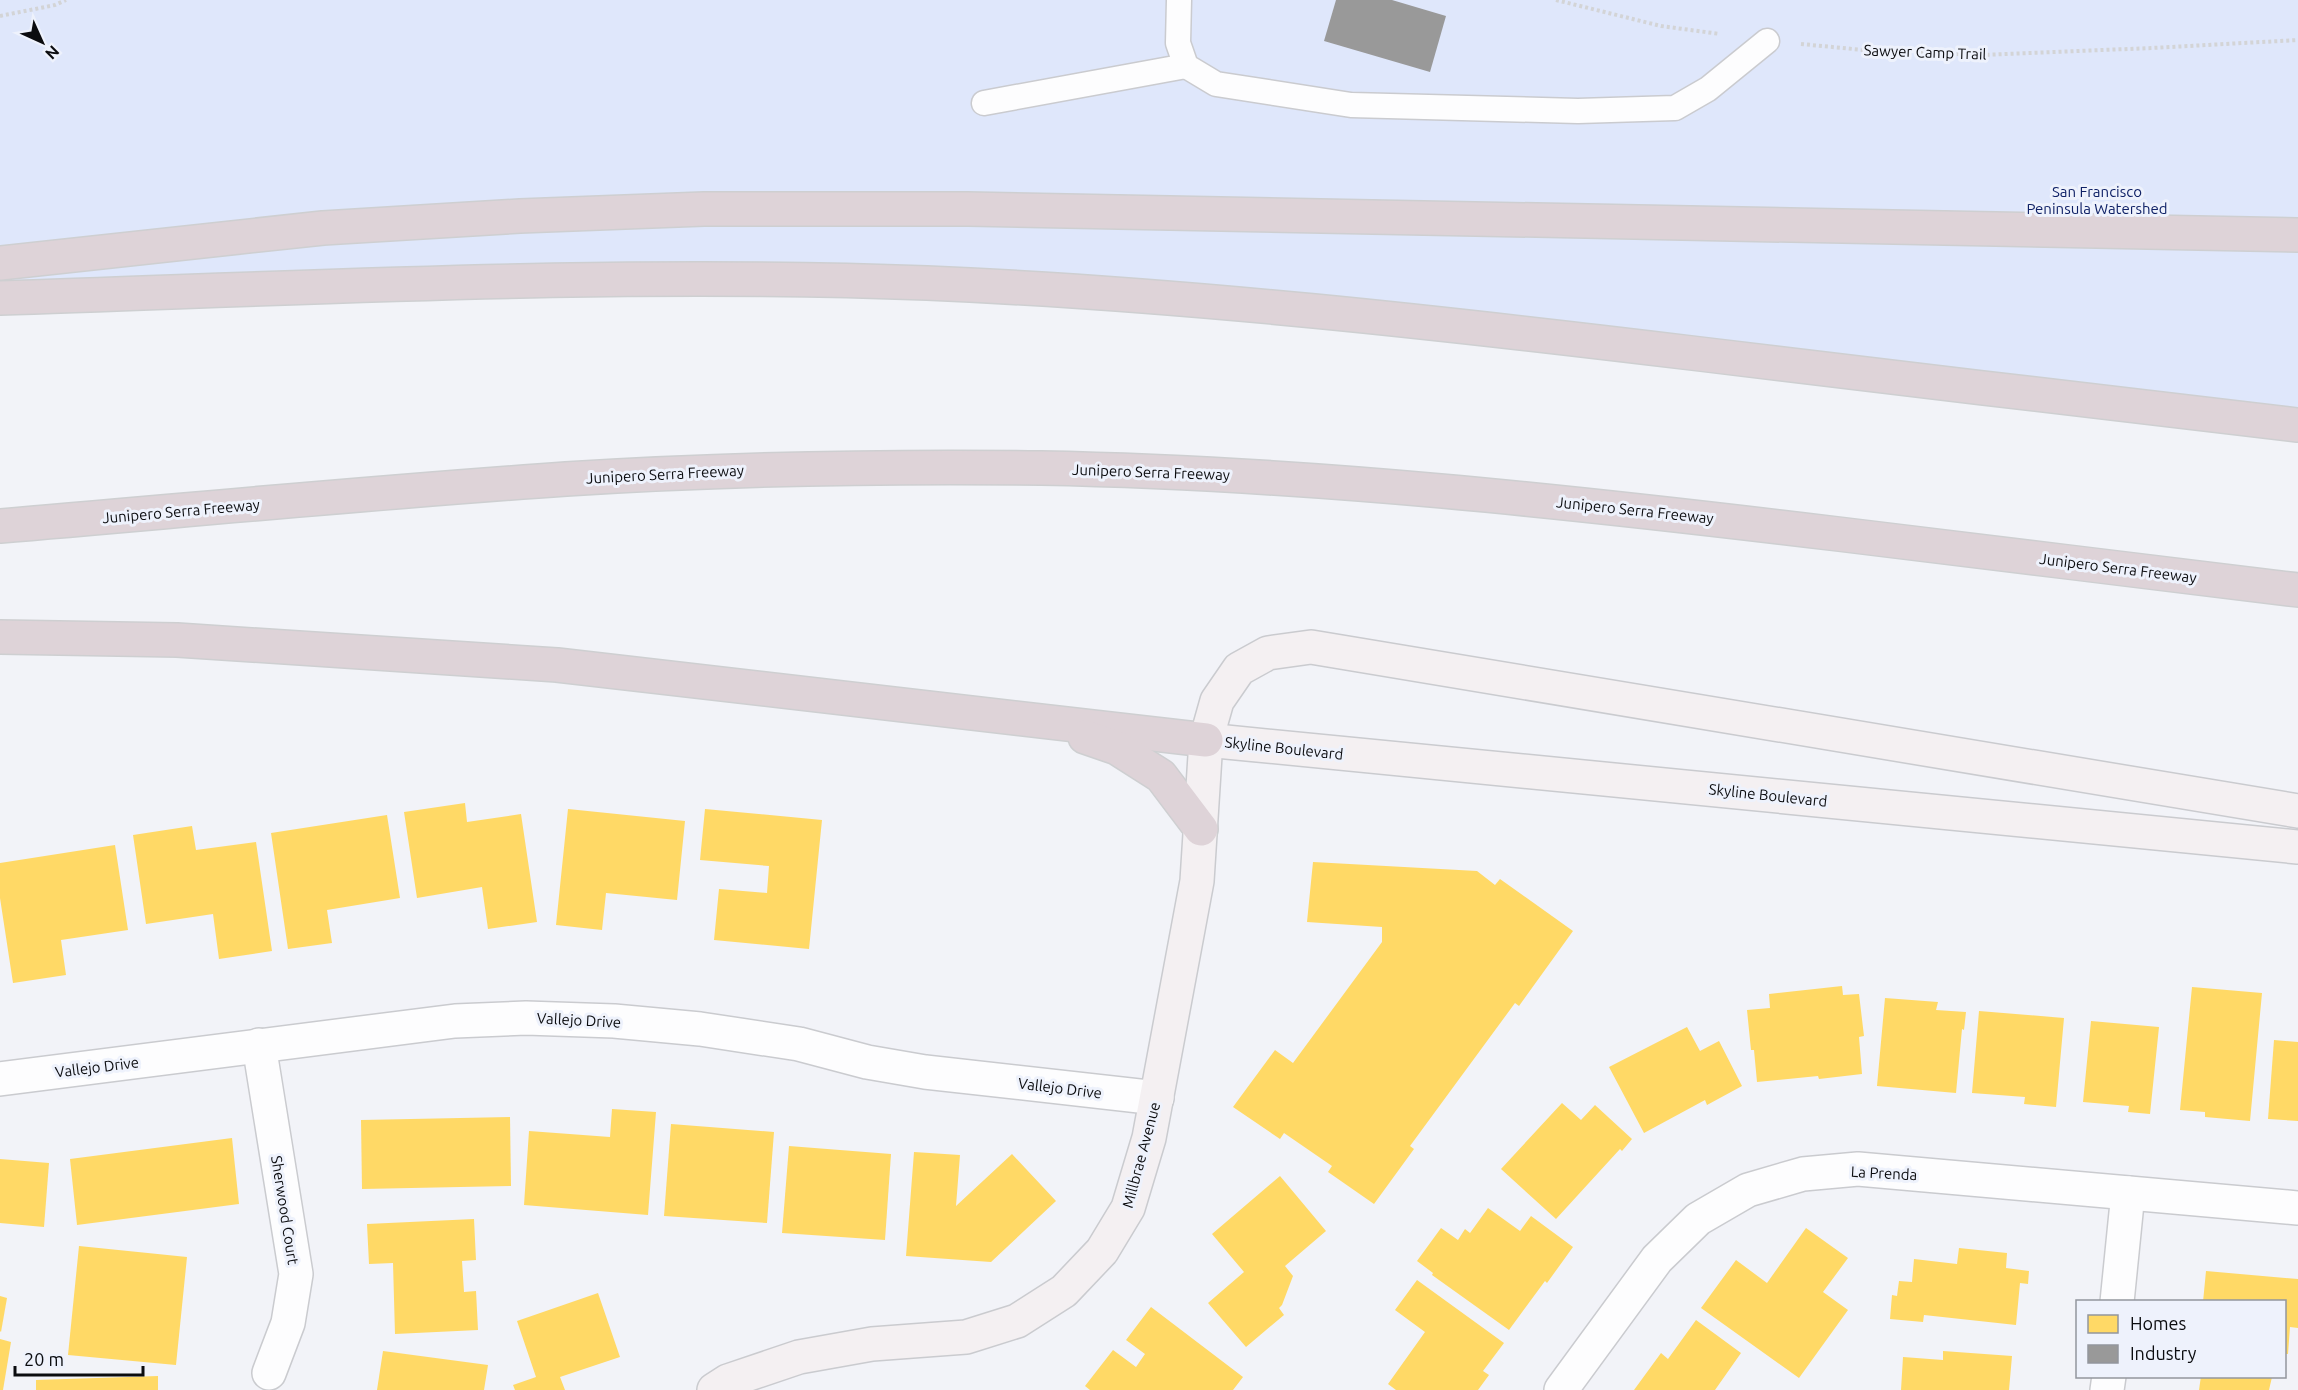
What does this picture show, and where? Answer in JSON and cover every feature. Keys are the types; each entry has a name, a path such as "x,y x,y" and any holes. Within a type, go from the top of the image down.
{"highway":[{"path":"0,263 324,228 520,216 704,209 980,210 2298,235"},
{"path":"0,298 394,285 645,280 867,282 1019,288 1205,300 1403,318 2298,425"},
{"name":"Junipero Serra Freeway","path":"0,526 473,486 673,474 756,470 920,468 1131,471 1329,481 1502,495 2298,590"},
{"path":"0,637 177,640 557,665 1033,718 1206,740"},
{"path":"1033,718 1117,748 1161,776 1200,829"}],"street":[{"name":"Skyline Boulevard","path":"2298,811 1311,647 1268,653 1239,669 1217,701 1206,740 2298,847"},
{"name":"Millbrae Avenue","path":"714,1390 728,1381 799,1357 872,1344 966,1337 1017,1321 1064,1290 1102,1251 1128,1208 1149,1137 1157,1098 1197,880 1206,740"},
{"name":"Vallejo Drive","path":"0,1079 455,1021 526,1018 700,1029 800,1044 867,1062 925,1072 1157,1098"},
{"name":"Sherwood Court","path":"259,1045 296,1274 288,1323 269,1372"},
{"name":"La Prenda","path":"1561,1390 1657,1259 1698,1219 1748,1190 1803,1174 1858,1169 2298,1208"},
{"path":"2117,1300 2128,1193"}],"lane":[{"path":"1179,0 1178,43 1186,66 1216,84 1351,105 1578,111 1676,108 1708,89 1767,41"},
{"path":"984,103 1186,66"}],"path":[{"path":"0,16 55,5 66,0"},
{"name":"Sawyer Camp Trail","path":"1556,0 1661,26 1767,41 1874,51 1981,55 2298,40"}],"green space":[{"name":"San Francisco Peninsula Watershed","path":"0,0 2298,0 2298,425 1113,294 0,298"}],"building: Homes":[{"path":"465,803 467,822 521,814 537,922 488,929 482,887 417,898 404,812"},
{"path":"568,809 685,821 677,900 606,893 602,930 556,925"},
{"path":"705,809 822,820 809,949 714,940 719,889 767,893 769,866 700,860"},
{"path":"387,815 400,898 327,910 332,943 288,949 271,833"},
{"path":"192,826 196,850 256,842 272,951 219,959 213,914 146,924 133,835"},
{"path":"115,845 128,930 61,940 66,975 13,983 0,898 0,863"},
{"path":"1313,862 1477,871 1495,885 1500,879 1573,931 1519,1006 1515,1003 1410,1146 1414,1149 1374,1204 1328,1172 1332,1166 1284,1133 1280,1139 1233,1107 1275,1050 1293,1063 1382,942 1382,927 1307,922"},
{"path":"1842,986 1843,995 1859,994 1864,1036 1859,1037 1862,1074 1757,1082 1747,1010 1770,1008 1769,994"},
{"path":"2192,987 2262,993 2250,1121 2205,1117 2205,1112 2180,1110"},
{"path":"1885,998 1938,1002 1936,1010 1966,1012 1964,1030 1962,1029 1956,1093 1877,1086"},
{"path":"1979,1011 2064,1018 2056,1107 2024,1104 2025,1097 1972,1093"},
{"path":"2091,1021 2159,1027 2150,1114 2128,1112 2129,1106 2083,1102"},
{"path":"1687,1027 1700,1051 1719,1041 1742,1086 1707,1105 1705,1100 1644,1133 1609,1067"},
{"path":"2274,1040 2298,1042 2298,1121 2268,1119"},
{"path":"1562,1103 1581,1120 1595,1105 1632,1139 1622,1151 1620,1149 1556,1219 1501,1169"},
{"path":"612,1109 656,1112 648,1215 524,1205 529,1131 610,1137"},
{"path":"510,1117 511,1186 362,1189 361,1120"},
{"path":"671,1124 774,1132 767,1223 664,1216"},
{"path":"232,1138 239,1204 77,1225 70,1159"},
{"path":"789,1146 891,1154 885,1240 782,1233"},
{"path":"914,1152 960,1155 956,1206 1012,1154 1056,1201 991,1262 906,1256"},
{"path":"0,1159 49,1163 44,1227 0,1223"},
{"path":"1280,1176 1326,1231 1285,1266 1293,1276 1279,1308 1284,1315 1246,1347 1208,1303 1244,1272 1212,1234"},
{"path":"1488,1208 1520,1231 1531,1216 1573,1247 1509,1330 1432,1275 1433,1273 1417,1261 1441,1228 1458,1240 1465,1229 1470,1233"},
{"path":"474,1219 476,1260 462,1261 464,1292 476,1291 478,1330 395,1334 393,1263 369,1264 367,1224"},
{"path":"1806,1228 1848,1258 1823,1292 1848,1310 1799,1378 1701,1308 1736,1260 1767,1283"},
{"path":"79,1246 187,1257 176,1365 68,1355"},
{"path":"1959,1248 2007,1253 2006,1268 2029,1271 2028,1284 2020,1283 2016,1325 1924,1315 1923,1322 1890,1319 1892,1295 1897,1296 1899,1281 1912,1282 1914,1259 1957,1264"},
{"path":"2206,1271 2298,1279 2298,1328 2290,1327 2288,1354 2286,1354 2286,1300 2203,1300"},
{"path":"1417,1280 1504,1343 1483,1371 1489,1375 1478,1390 1396,1390 1388,1384 1425,1332 1395,1310"},
{"path":"598,1293 620,1357 560,1377 565,1390 515,1390 513,1385 536,1377 517,1321"},
{"path":"0,1296 7,1298 1,1332 0,1331"},
{"path":"1151,1307 1243,1377 1233,1390 1090,1390 1085,1386 1113,1350 1136,1367 1145,1354 1126,1340"},
{"path":"1696,1320 1741,1353 1715,1390 1634,1390 1661,1353 1668,1359"},
{"path":"0,1339 11,1342 3,1390 0,1390"},
{"path":"383,1351 488,1365 484,1390 377,1390"},
{"path":"1943,1351 2012,1356 2009,1390 1901,1390 1903,1357 1943,1360"},
{"path":"158,1376 158,1390 36,1390 36,1380"},
{"path":"2201,1378 2272,1378 2269,1390 2199,1390"}],"building: Industry":[{"path":"1336,0 1392,0 1446,16 1430,72 1324,41"}]}
